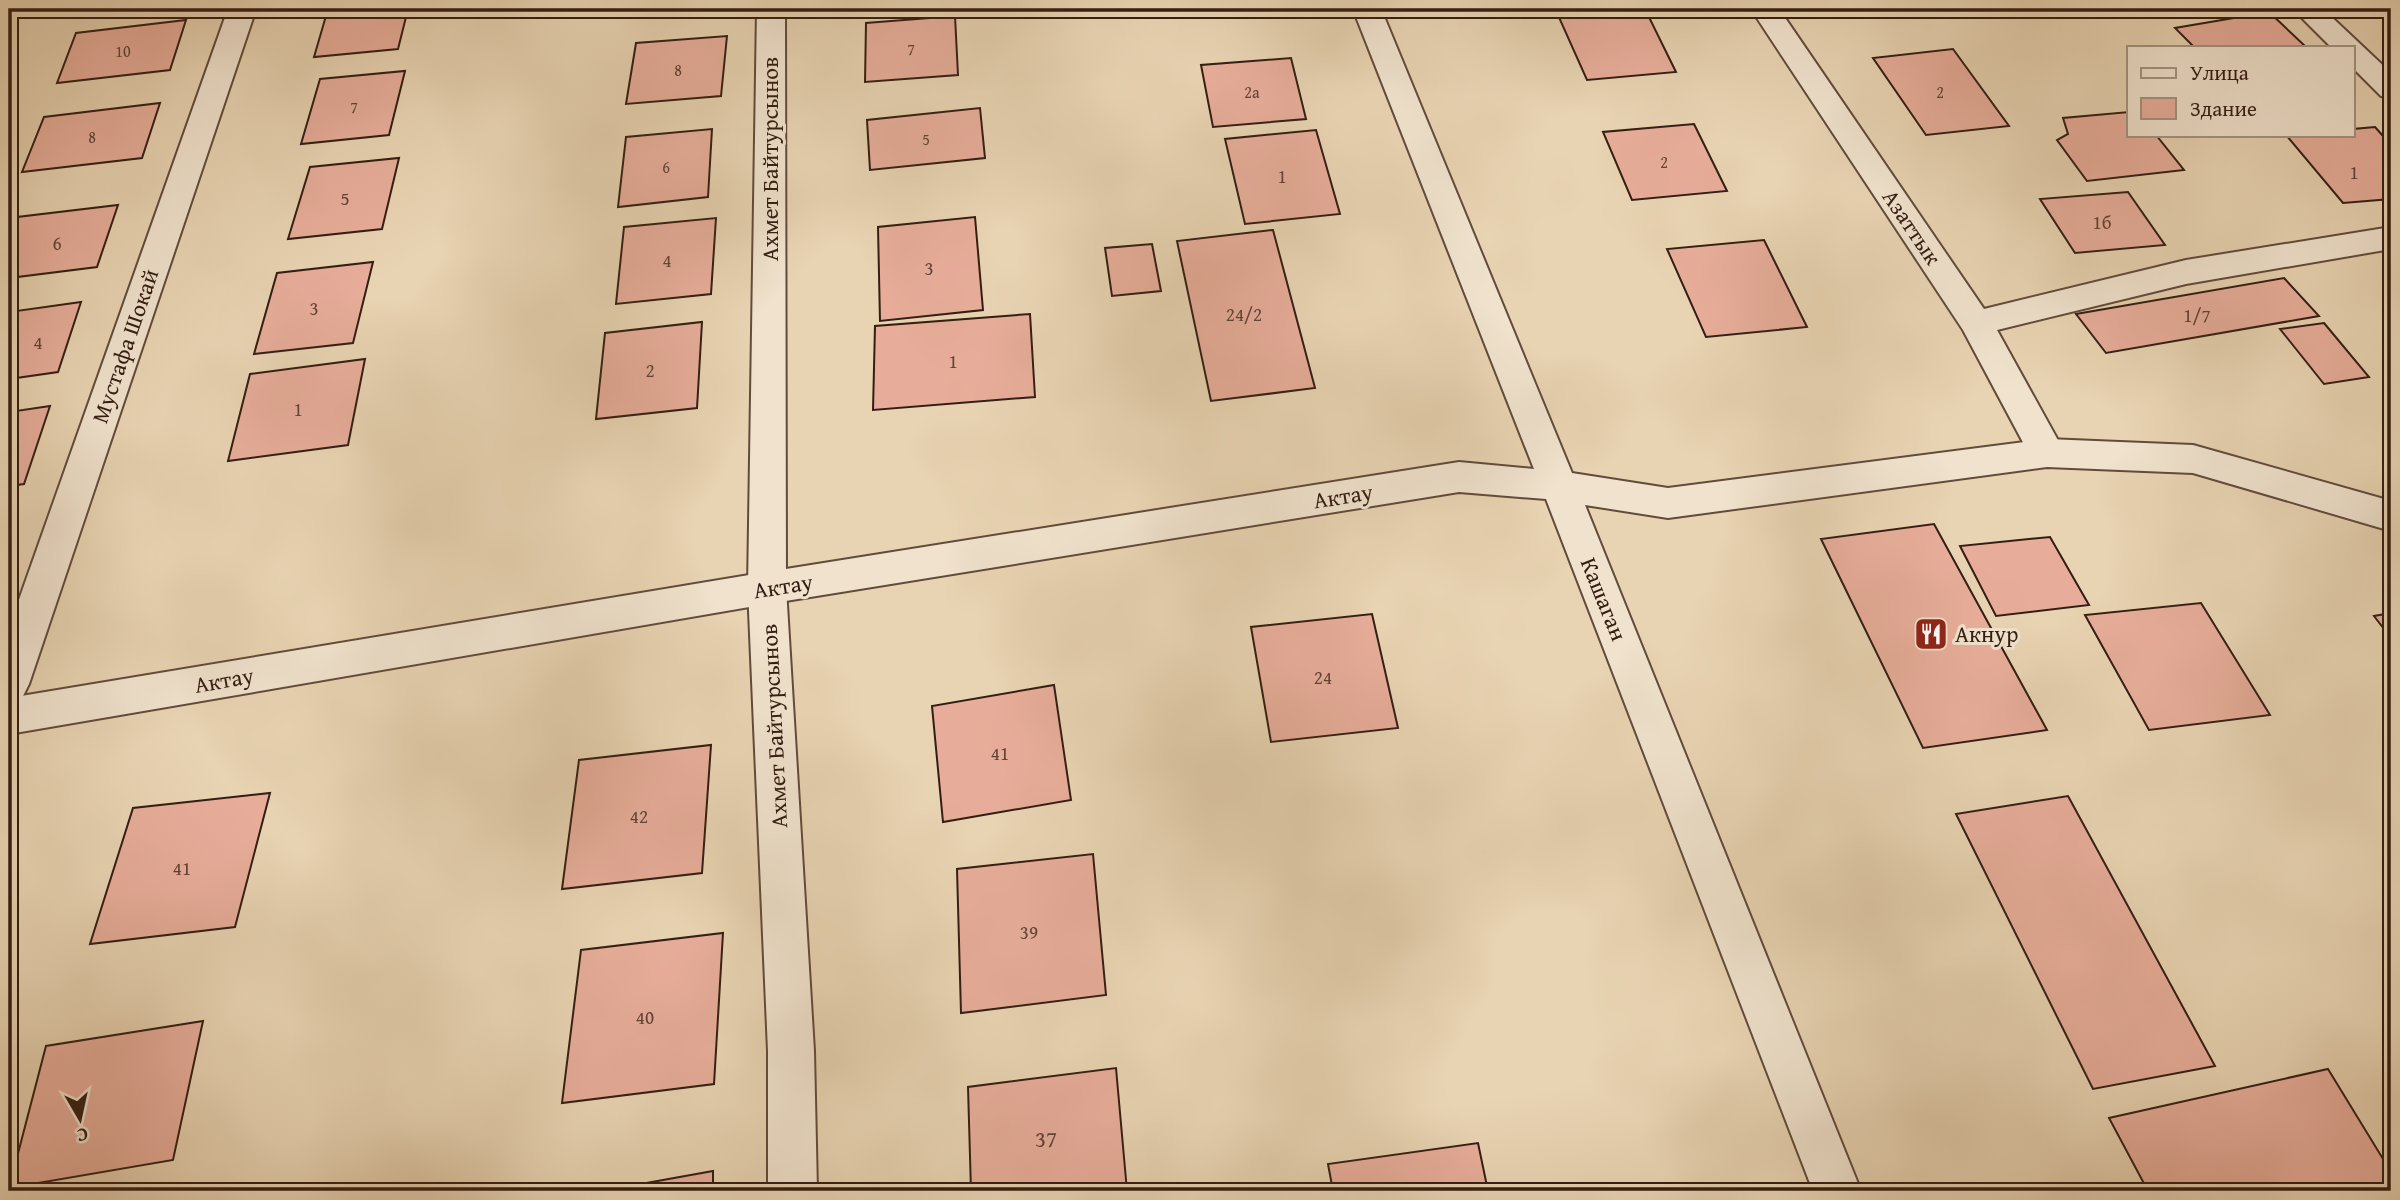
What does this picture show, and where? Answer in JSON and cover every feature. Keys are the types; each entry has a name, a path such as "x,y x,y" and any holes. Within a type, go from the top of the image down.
{"street":[{"name":"Мустафа Шокай","path":"9,684 242,9"},
{"name":"Ахмет Байтурсынов","path":"771,9 767,588 790,1051 793,1191"},
{"name":"Кашаган","path":"1367,9 1559,486 1837,1191"},
{"name":"Азаттык","path":"1765,9 1976,323 2047,453"},
{"path":"2307,9 2347,46"},
{"path":"2354,53 2391,89"},
{"path":"1976,323 2186,272 2391,238"},
{"name":"Актау","path":"9,716 767,588 1459,477 1559,486 1668,503 2047,453 2193,459 2391,516"}],"building":[{"path":"328,9 408,9 398,49 314,57"},
{"path":"629,9 687,9 628,13"},
{"path":"1645,9 1676,72 1587,80 1557,13"},
{"path":"2269,12 2305,46 2193,46 2175,28"},
{"path":"955,16 958,75 865,82 866,23"},
{"path":"186,20 170,70 57,83 76,33"},
{"path":"727,36 721,96 626,104 636,43"},
{"path":"1953,49 2009,126 1926,135 1873,58"},
{"path":"1291,58 1306,119 1213,127 1201,65"},
{"path":"405,71 389,135 301,144 320,79"},
{"path":"160,103 142,158 22,172 44,117"},
{"path":"980,108 985,158 870,170 867,120"},
{"path":"2127,112 2127,136 2157,136 2184,170 2087,181 2057,140 2068,134 2063,118"},
{"path":"1694,124 1727,191 1632,200 1603,132"},
{"path":"2375,127 2391,145 2391,199 2343,203 2287,136 2354,136 2354,129"},
{"path":"712,129 708,197 618,207 626,137"},
{"path":"1316,130 1340,214 1245,224 1225,139"},
{"path":"399,158 382,229 288,239 310,167"},
{"path":"2128,192 2165,245 2075,253 2040,199"},
{"path":"118,205 97,267 9,278 9,218"},
{"path":"975,217 983,310 880,321 878,227"},
{"path":"716,218 711,294 616,304 624,227"},
{"path":"1273,230 1315,388 1211,401 1177,241"},
{"path":"1764,240 1807,327 1706,337 1667,249"},
{"path":"1152,244 1161,291 1112,296 1105,248"},
{"path":"373,262 353,343 254,354 277,273"},
{"path":"2284,278 2319,316 2106,353 2076,314"},
{"path":"81,302 58,372 9,379 9,312"},
{"path":"1030,314 1035,397 873,410 875,326"},
{"path":"702,322 697,408 596,419 605,333"},
{"path":"2324,323 2369,377 2324,384 2280,329"},
{"path":"365,359 348,445 228,461 250,374"},
{"path":"50,406 24,484 9,486 9,412"},
{"name":"Акнур","path":"1934,524 2047,730 1923,748 1821,539"},
{"path":"2050,537 2089,605 1996,616 1960,546"},
{"path":"2201,603 2270,715 2149,730 2085,615"},
{"path":"2391,613 2391,638 2374,616"},
{"path":"1372,614 1398,728 1271,742 1251,627"},
{"path":"1054,685 1071,800 943,822 932,706"},
{"path":"711,745 702,873 562,889 579,760"},
{"path":"270,793 235,927 90,944 133,808"},
{"path":"2068,796 2215,1066 2093,1089 1956,814"},
{"path":"1093,854 1106,995 961,1013 957,869"},
{"path":"723,933 714,1084 562,1103 581,950"},
{"path":"203,1021 173,1160 9,1188 46,1046"},
{"path":"1116,1068 1127,1191 971,1191 968,1087"},
{"path":"2328,1069 2391,1172 2391,1191 2148,1191 2109,1118"},
{"path":"1478,1143 1488,1191 1333,1191 1328,1164"},
{"path":"713,1171 713,1191 602,1191"}],"place":[{"name":"Акнур","path":"1931,634"}]}
